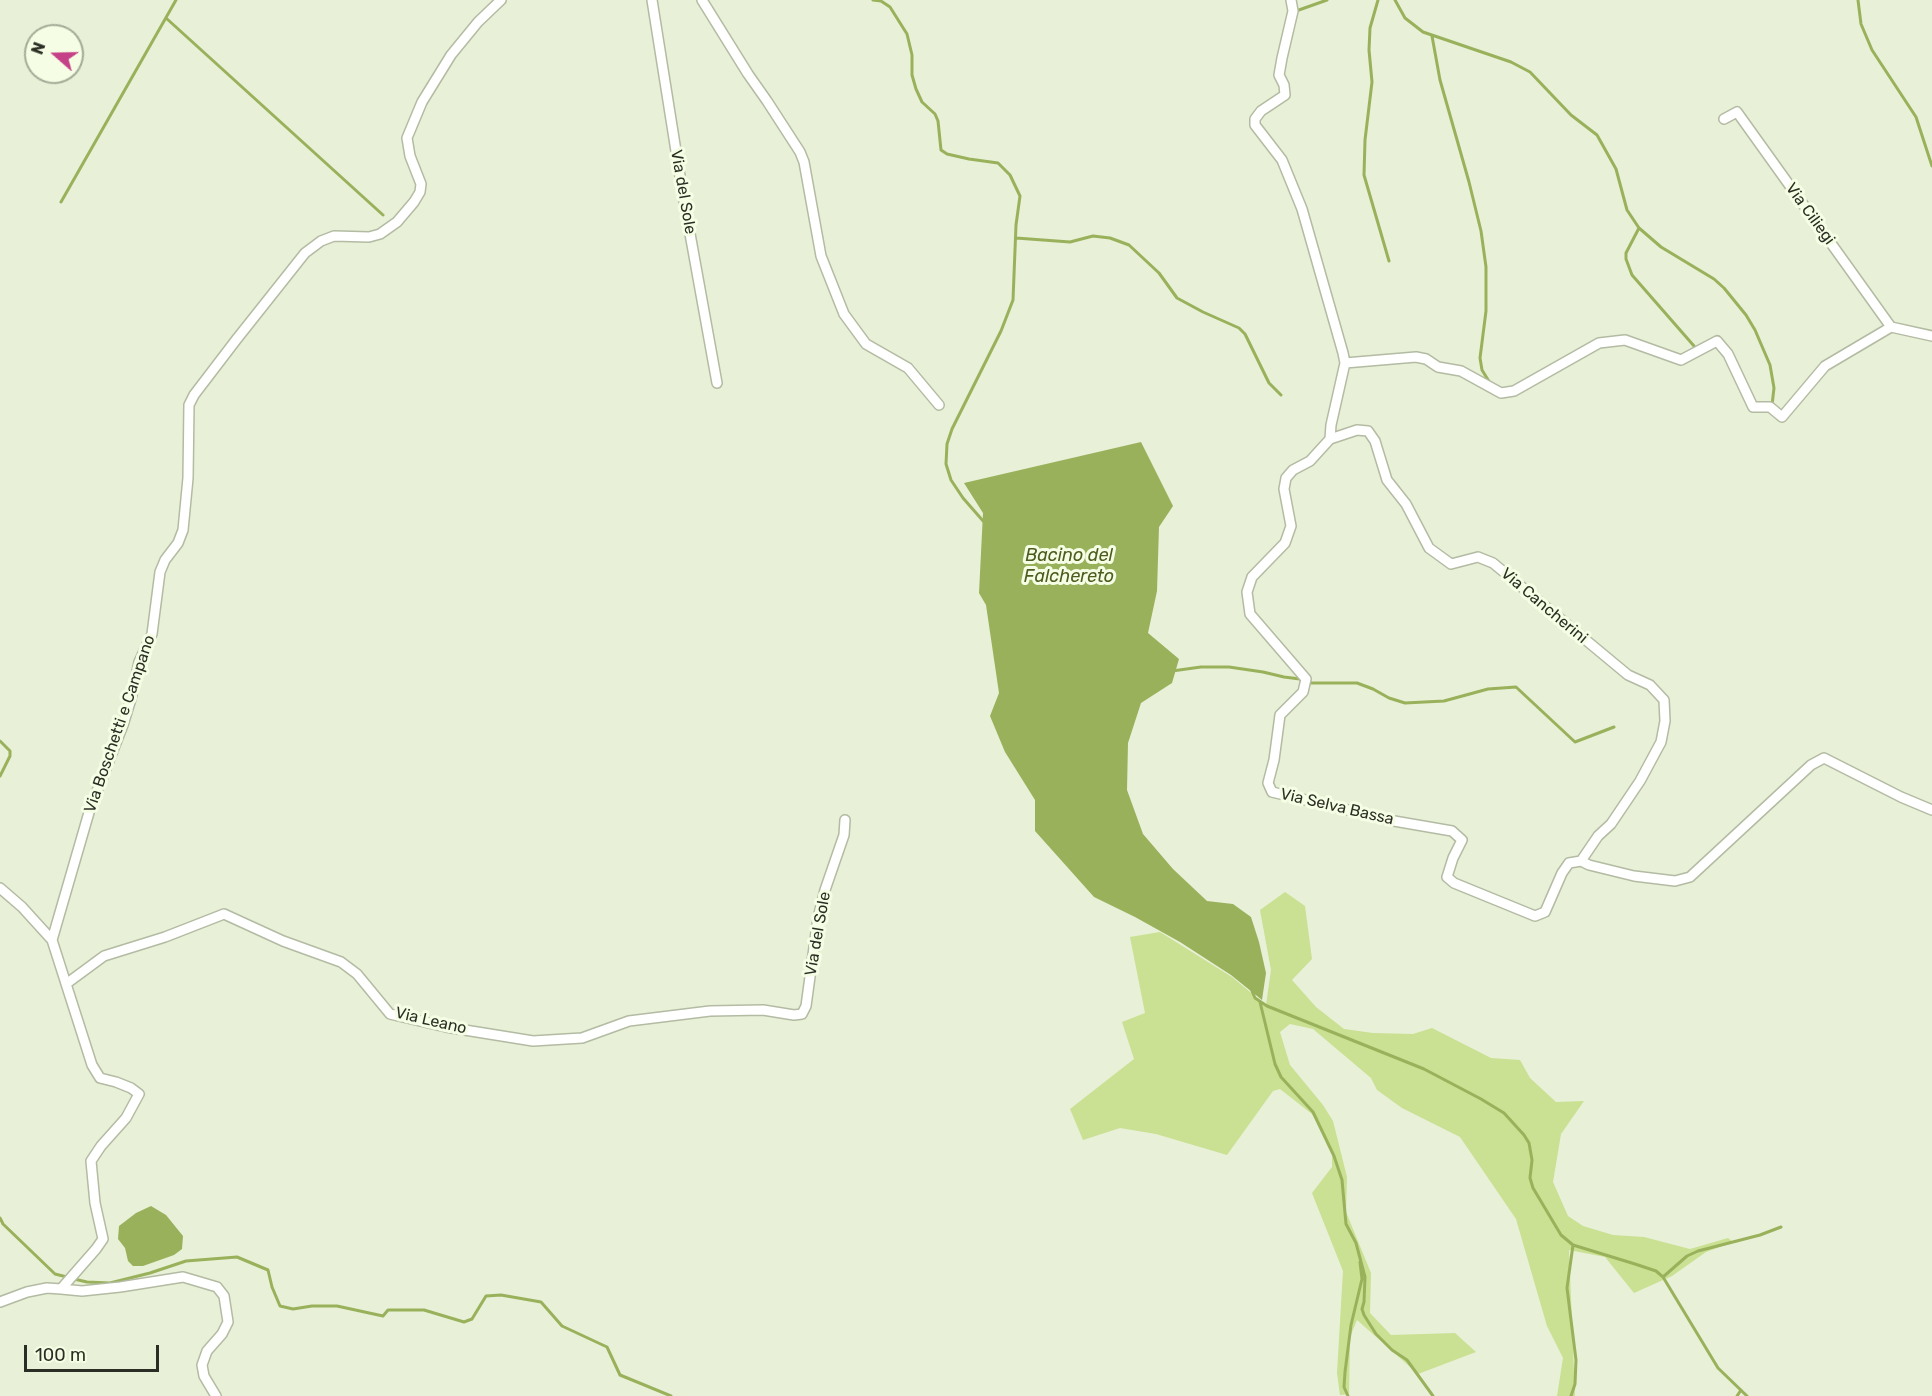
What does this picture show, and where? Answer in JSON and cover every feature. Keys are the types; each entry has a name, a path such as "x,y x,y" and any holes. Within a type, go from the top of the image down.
{"street":[{"name":"Via Boschetti e Campano","path":"52,940 90,809 123,725 139,662 152,634 160,572 165,560 178,543 183,530 188,478 188,410 191,400 284,277 305,253 321,241 334,236 369,237 380,234 397,222 414,202 421,189 421,184 410,156 407,138 422,102 451,55 478,22 501,0"},
{"name":"Via del Sole","path":"652,0 683,195 717,383"},
{"path":"702,0 800,153 804,162 821,256 844,314 866,344 908,368 939,405"},
{"path":"1291,0 1293,11 1280,75 1285,95 1261,111 1255,119 1255,125 1282,160 1302,210 1345,363 1330,439"},
{"name":"Via Ciliegi","path":"1724,119 1737,112 1891,327"},
{"path":"1345,363 1426,358 1438,367 1461,371 1501,393 1514,391 1599,343 1625,340 1681,360 1717,341 1728,354 1753,407 1770,407 1782,417 1825,366 1891,327 1932,336"},
{"name":"Via Cancherini","path":"1330,439 1357,430 1368,431 1375,441 1387,480 1406,504 1429,548 1441,559 1451,564 1478,557 1492,562 1628,675 1650,685 1664,700 1665,721 1661,742 1640,781 1611,824 1598,836 1581,861"},
{"name":"Via Selva Bassa","path":"1330,439 1310,461 1293,470 1286,478 1284,489 1291,526 1285,543 1252,577 1247,592 1250,614 1306,679 1303,692 1280,715 1274,760 1268,783 1272,792 1363,814 1452,831 1462,840 1447,877 1454,883 1535,916 1545,912 1562,873 1569,863 1581,861"},
{"path":"1581,861 1589,866 1634,876 1675,881 1690,877 1811,765 1824,758 1932,810"},
{"name":"Via del Sole","path":"802,1014 806,1006 818,918 844,835 845,820"},
{"path":"0,888 22,907 52,940 92,1065 100,1078 131,1088 139,1094 126,1118 91,1161 95,1203 103,1239 61,1289"},
{"name":"Via Leano","path":"66,984 104,956 165,937 224,914 283,941 341,962 357,974 390,1014 446,1027 533,1041 582,1038 629,1021 710,1011 763,1010 794,1015 802,1014"},
{"path":"0,1302 27,1292 47,1288 92,1290 183,1277 217,1287 224,1296 228,1322 222,1334 207,1351 202,1365 204,1376 216,1396"}],"shaded area":[{"path":"1285,892 1305,906 1312,959 1292,980 1316,1007 1344,1029 1373,1033 1413,1034 1432,1028 1491,1058 1520,1060 1530,1078 1556,1102 1584,1101 1561,1134 1553,1182 1568,1216 1583,1226 1613,1235 1644,1237 1690,1249 1728,1238 1733,1242 1706,1252 1672,1276 1634,1293 1605,1257 1569,1250 1575,1396 1557,1396 1563,1358 1547,1326 1516,1219 1460,1137 1402,1108 1377,1090 1371,1078 1313,1029 1290,1024 1280,1032 1290,1065 1323,1105 1333,1121 1347,1177 1346,1212 1371,1273 1370,1313 1391,1335 1455,1333 1476,1352 1418,1374 1357,1320 1350,1337 1349,1394 1340,1395 1337,1373 1343,1271 1312,1193 1332,1167 1332,1152 1312,1114 1280,1089 1273,1091 1227,1155 1156,1134 1120,1128 1083,1140 1070,1109 1134,1059 1122,1022 1145,1013 1130,937 1160,932 1232,977 1266,1005 1271,970 1260,910"}],"water":[{"name":"Bacino del Falchereto","path":"1141,442 1173,506 1159,527 1157,591 1148,633 1179,659 1172,683 1141,703 1128,743 1127,790 1143,834 1173,869 1207,901 1233,904 1251,917 1266,973 1262,1000 1231,975 1180,942 1094,897 1035,831 1035,800 1005,752 990,716 999,693 986,605 979,593 983,513 964,483"},
{"path":"151,1206 166,1215 183,1236 182,1249 174,1255 143,1266 133,1266 128,1261 125,1248 118,1239 119,1226 136,1213"}],"waterway":[{"path":"61,202 176,0"},
{"path":"873,0 881,1 890,7 907,34 916,89 922,102 935,114 938,121 941,150 947,154 998,163 1010,175 1020,196 1016,225 1013,300 1001,331 952,429 947,444 946,464 951,480 984,522"},
{"path":"1296,11 1327,0"},
{"path":"1378,0 1370,28 1369,50 1372,82 1365,140 1364,175 1389,261"},
{"path":"1395,0 1405,18 1423,32 1511,62 1530,72 1571,115 1597,135 1616,169 1627,210 1639,228 1661,247 1714,279 1746,315 1770,365 1774,388 1772,405"},
{"path":"1858,0 1861,24 1872,50 1916,117 1932,166"},
{"path":"166,18 383,215"},
{"path":"1432,36 1440,80 1481,231 1486,267 1486,311 1480,358 1482,370 1490,383"},
{"path":"1639,228 1626,253 1632,275 1694,346"},
{"path":"1016,238 1070,242 1093,236 1110,238 1129,245 1159,273 1177,298 1239,328 1245,334 1269,383 1281,395"},
{"path":"1172,671 1201,667 1229,667 1300,679 1308,683 1357,683 1405,703 1444,701 1488,689 1516,687 1575,742 1614,727"},
{"path":"0,741 10,751 10,756 0,776"},
{"path":"1252,991 1255,998 1267,1006 1424,1069 1504,1113 1529,1143 1532,1160 1530,1178 1533,1188 1561,1235 1573,1245 1656,1271 1663,1277 1718,1368 1747,1396"},
{"path":"1260,1002 1275,1064 1281,1077 1313,1112 1334,1156 1342,1180 1346,1224 1356,1243 1365,1277 1362,1309 1364,1315 1376,1334 1392,1350 1407,1360 1433,1396"},
{"path":"0,1218 3,1224 55,1274 67,1277"},
{"path":"1663,1277 1687,1256 1698,1251 1760,1235 1781,1227"},
{"path":"1571,1396 1575,1384 1576,1360 1567,1288 1573,1245"},
{"path":"74,1279 110,1283 186,1261 237,1257 268,1270 280,1306 293,1309 337,1306 383,1316 388,1310 424,1310 464,1322 472,1319 486,1296 501,1295 541,1302 562,1326 607,1347 620,1375 671,1396"},
{"path":"1348,1396 1344,1387 1345,1372 1351,1325 1362,1279 1360,1262"},
{"path":"1737,1396 1741,1390"}]}
